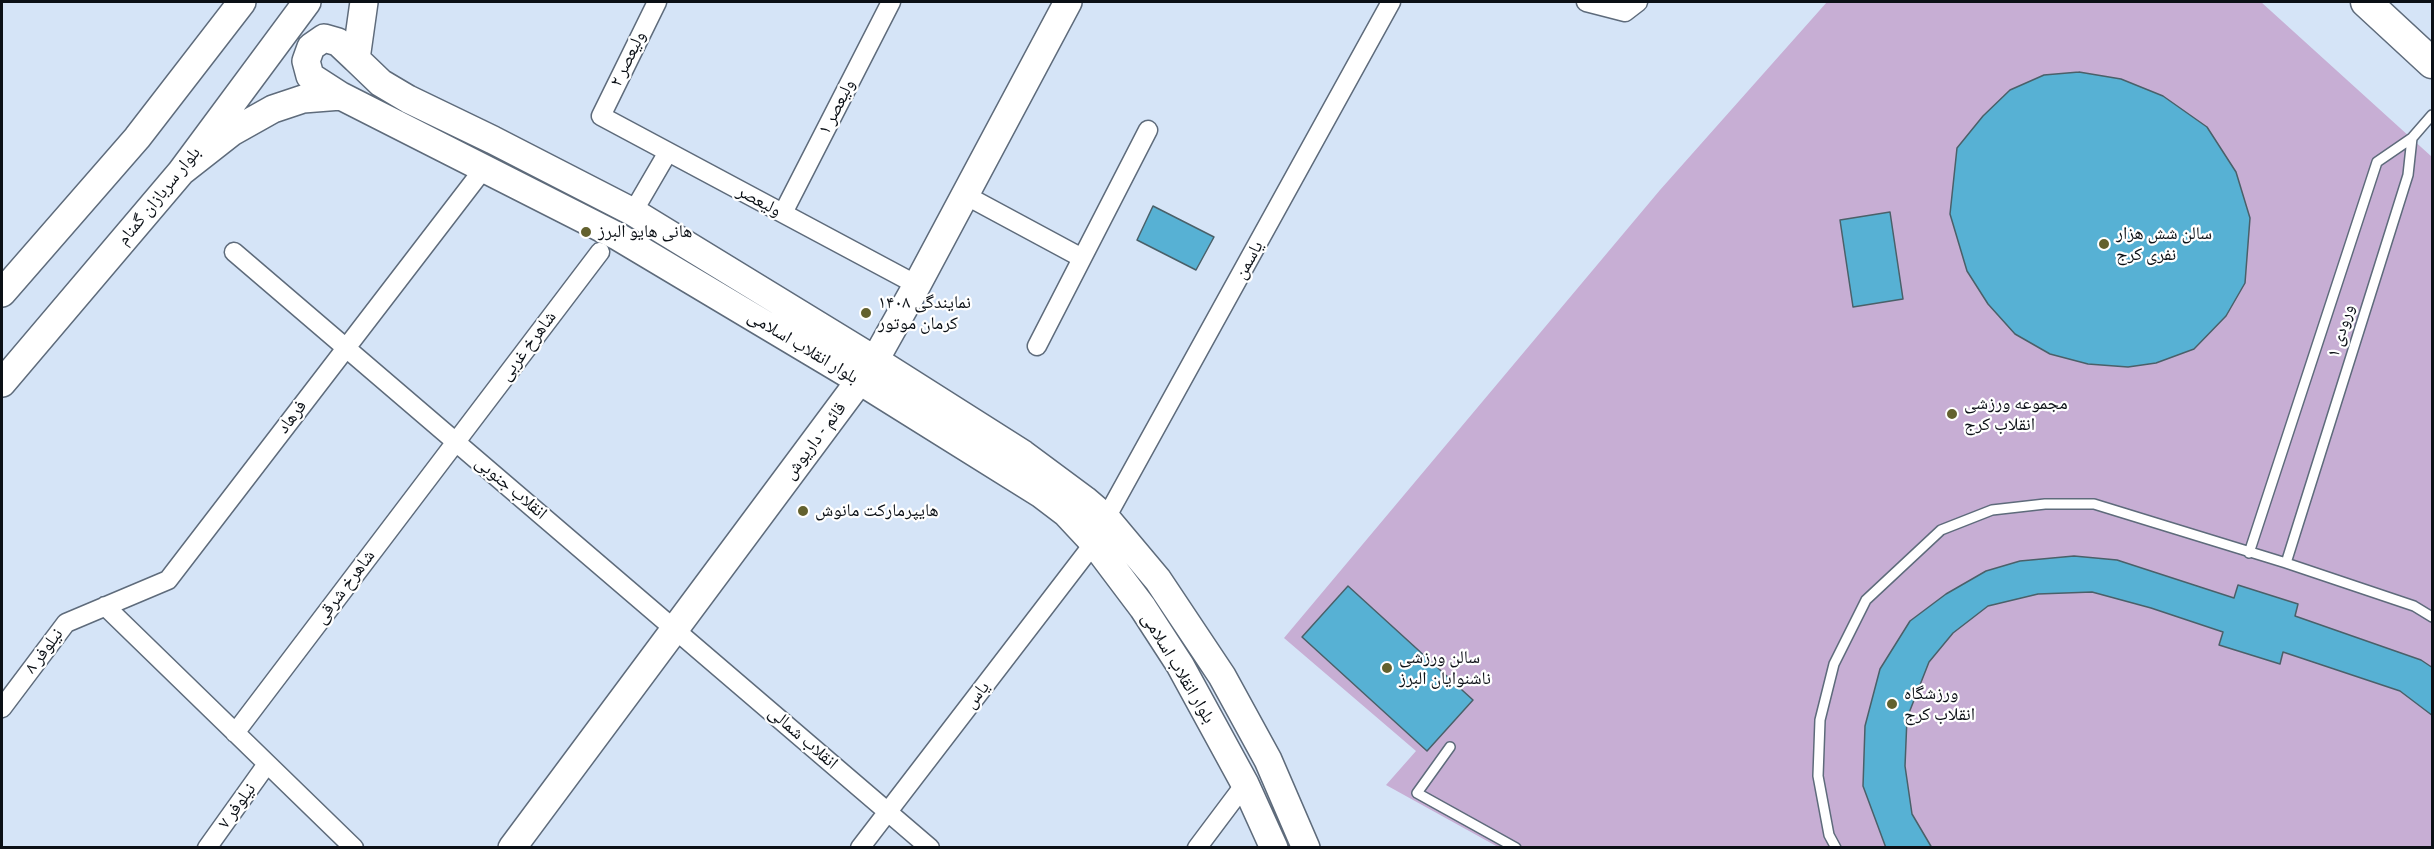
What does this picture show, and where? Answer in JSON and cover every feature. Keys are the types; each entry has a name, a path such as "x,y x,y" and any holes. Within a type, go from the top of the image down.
{"main road":[{"path":"2,293 137,138 242,2"},
{"name":"بلوار سربازان گمنام","path":"2,383 181,172 307,2"},
{"path":"356,59 364,2"},
{"name":"قائم - داریوش","path":"512,848 867,370 917,285 1068,2"},
{"path":"2366,2 2433,63"},
{"name":"بلوار انقلاب اسلامی","path":"1274,848 1245,784 1180,665 1143,609 1094,543 1066,513 867,370 633,212 408,99 381,82 338,42 324,38 311,47 306,61 310,76 341,96 484,166 617,236 867,370 1023,454 1085,500 1106,518 1158,580 1222,676 1268,760 1306,848"},
{"path":"181,172 231,132 273,109 303,99 341,96"},
{"path":"1094,543 1106,518"}],"street":[{"name":"ولیعصر ۲","path":"601,116 657,2"},
{"name":"ولیعصر ۱","path":"783,213 891,2"},
{"name":"یاسمن","path":"1106,518 1391,2"},
{"path":"1586,2 1625,12 1638,2"},
{"name":"ولیعصر","path":"601,116 917,285"},
{"path":"1037,346 1148,130"},
{"path":"633,212 668,152"},
{"name":"فرهاد","path":"66,622 168,580 484,166"},
{"path":"965,195 1082,258"},
{"name":"انقلاب جنوبی","path":"234,252 675,628"},
{"name":"شاهرخ غربی","path":"456,441 600,252"},
{"name":"شاهرخ شرقی","path":"235,733 456,441"},
{"name":"یاس","path":"860,848 1094,543"},
{"path":"105,606 354,848"},
{"name":"نیلوفر ۸","path":"2,708 66,622"},
{"name":"انقلاب شمالی","path":"675,628 930,848"},
{"name":"نیلوفر ۷","path":"207,848 267,764"},
{"path":"1197,848 1245,784"}],"lane":[{"path":"2249,553 2377,162 2412,138 2433,115"},
{"name":"ورودی ۱","path":"2286,563 2408,175 2412,138"},
{"path":"1836,848 1829,835 1818,776 1820,720 1834,664 1866,600 1941,530 1992,510 2045,504 2094,504 2286,563 2414,606 2433,616"},
{"path":"1450,747 1417,793 1516,848"}],"shaded area":[{"name":"مجموعه ورزشی انقلاب کرج","path":"1827,2 2261,2 2432,157 2432,847 1498,847 1386,785 1416,751 1284,638 1660,190"}],"building":[{"name":"سالن شش هزار نفری کرج","path":"2079,72 2121,79 2163,96 2207,127 2236,172 2250,218 2245,283 2226,316 2194,349 2156,363 2128,367 2088,364 2050,354 2015,334 1988,304 1967,271 1950,214 1957,148 1983,116 2010,90 2044,75"},
{"path":"1153,206 1214,237 1196,270 1137,240"},
{"path":"1890,212 1903,299 1853,307 1840,220"},
{"name":"ورزشگاه انقلاب کرج","path":"2074,556 2117,560 2234,598 2238,585 2298,604 2295,616 2421,660 2433,668 2433,716 2400,691 2283,652 2280,664 2219,645 2223,632 2151,608 2092,592 2038,594 1988,606 1953,633 1929,662 1907,718 1905,766 1912,814 1932,848 1886,848 1863,786 1865,726 1880,669 1910,621 1946,594 1986,571 2020,561"},
{"name":"سالن ورزشی ناشنوایان البرز","path":"1348,586 1473,700 1427,751 1302,637"}],"place":[{"name":"هانی هایو البرز","path":"586,232"},
{"name":"سالن شش هزار نفری کرج","path":"2104,244"},
{"name":"نمایندگی ۱۴۰۸ کرمان موتور","path":"866,313"},
{"name":"مجموعه ورزشی انقلاب کرج","path":"1952,414"},
{"name":"هایپرمارکت مانوش","path":"803,511"},
{"name":"سالن ورزشی ناشنوایان البرز","path":"1387,668"},
{"name":"ورزشگاه انقلاب کرج","path":"1892,704"}]}
